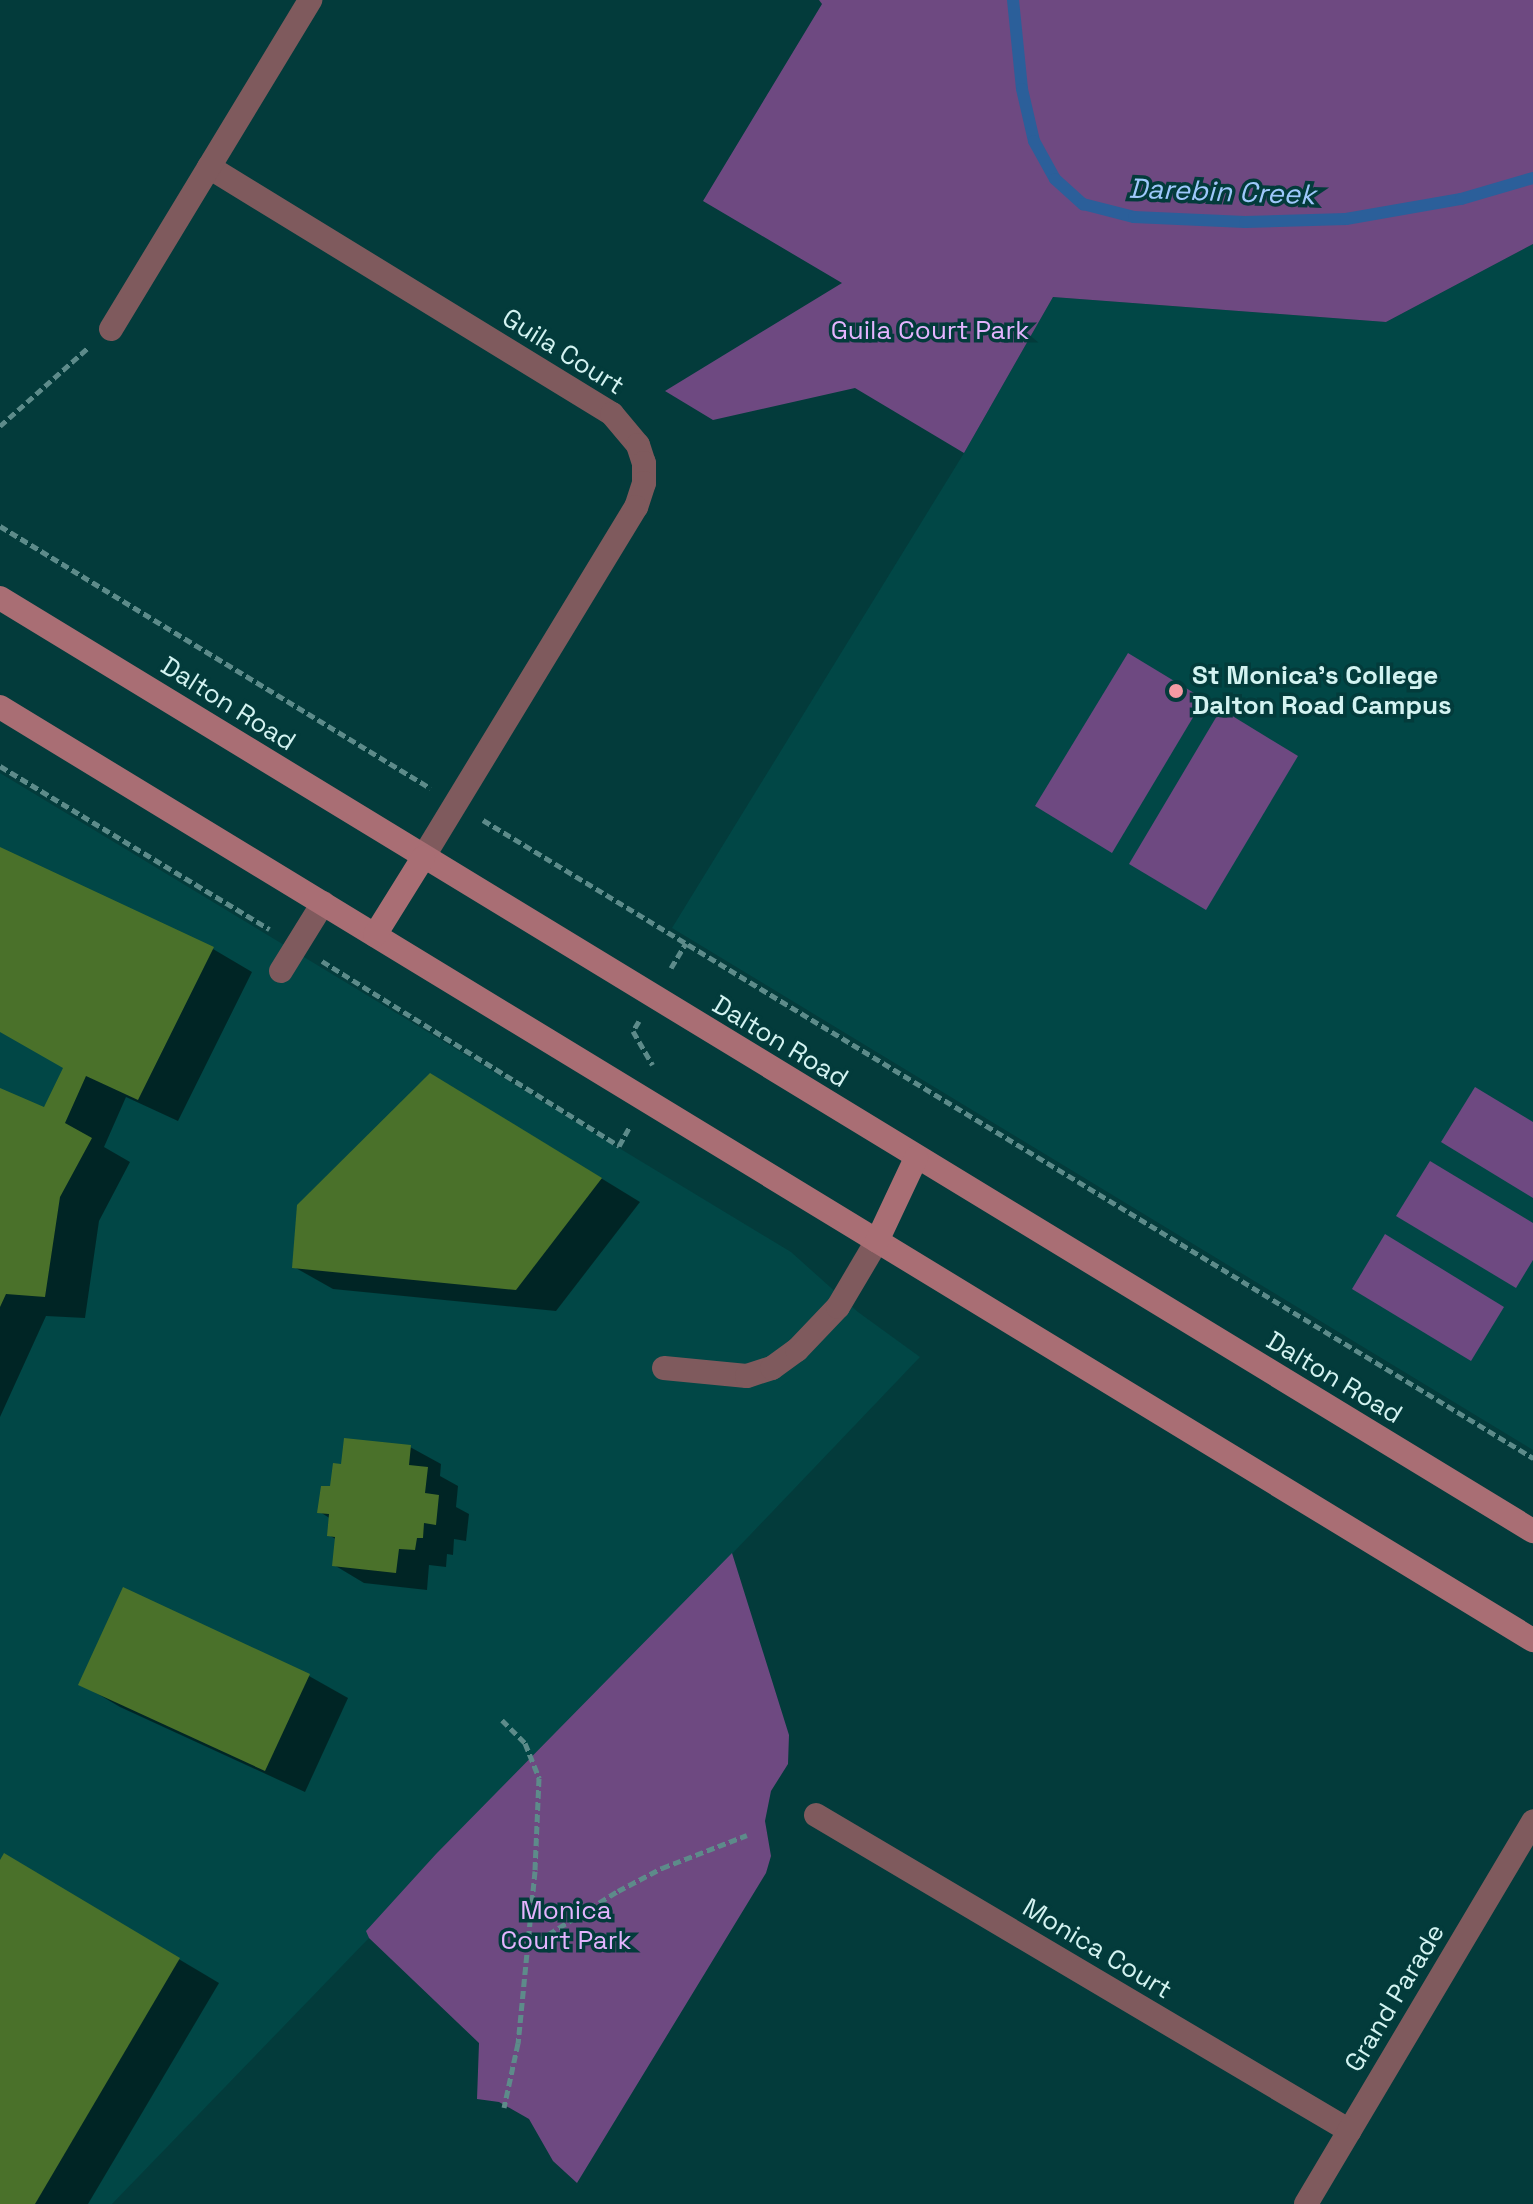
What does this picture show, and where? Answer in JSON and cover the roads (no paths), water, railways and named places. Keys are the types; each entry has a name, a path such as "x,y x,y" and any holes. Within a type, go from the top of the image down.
{"main road":[{"name":"Dalton Road","path":"0,598 1533,1531"},
{"path":"0,707 1533,1640"},
{"path":"375,935 423,858"},
{"path":"877,1241 916,1158"}],"street":[{"path":"111,329 310,0"},
{"name":"Guila Court","path":"209,167 612,414 638,445 644,463 644,483 636,507 423,858"},
{"path":"281,971 323,903"},
{"path":"664,1368 747,1376 772,1368 797,1350 838,1307 877,1241"},
{"name":"Monica Court","path":"816,1815 1350,2131"},
{"name":"Grand Parade","path":"1306,2204 1533,1821"}],"waterway":[{"name":"Darebin Creek","path":"1013,0 1022,89 1034,141 1055,179 1083,204 1134,217 1245,222 1346,219 1461,199 1533,178"}],"place":[{"name":"St Monica's College Dalton Road Campus","path":"1176,691"}],"park label":[{"name":"Guila Court Park","path":"930,331"},
{"name":"Monica Court Park","path":"566,1926"}]}
